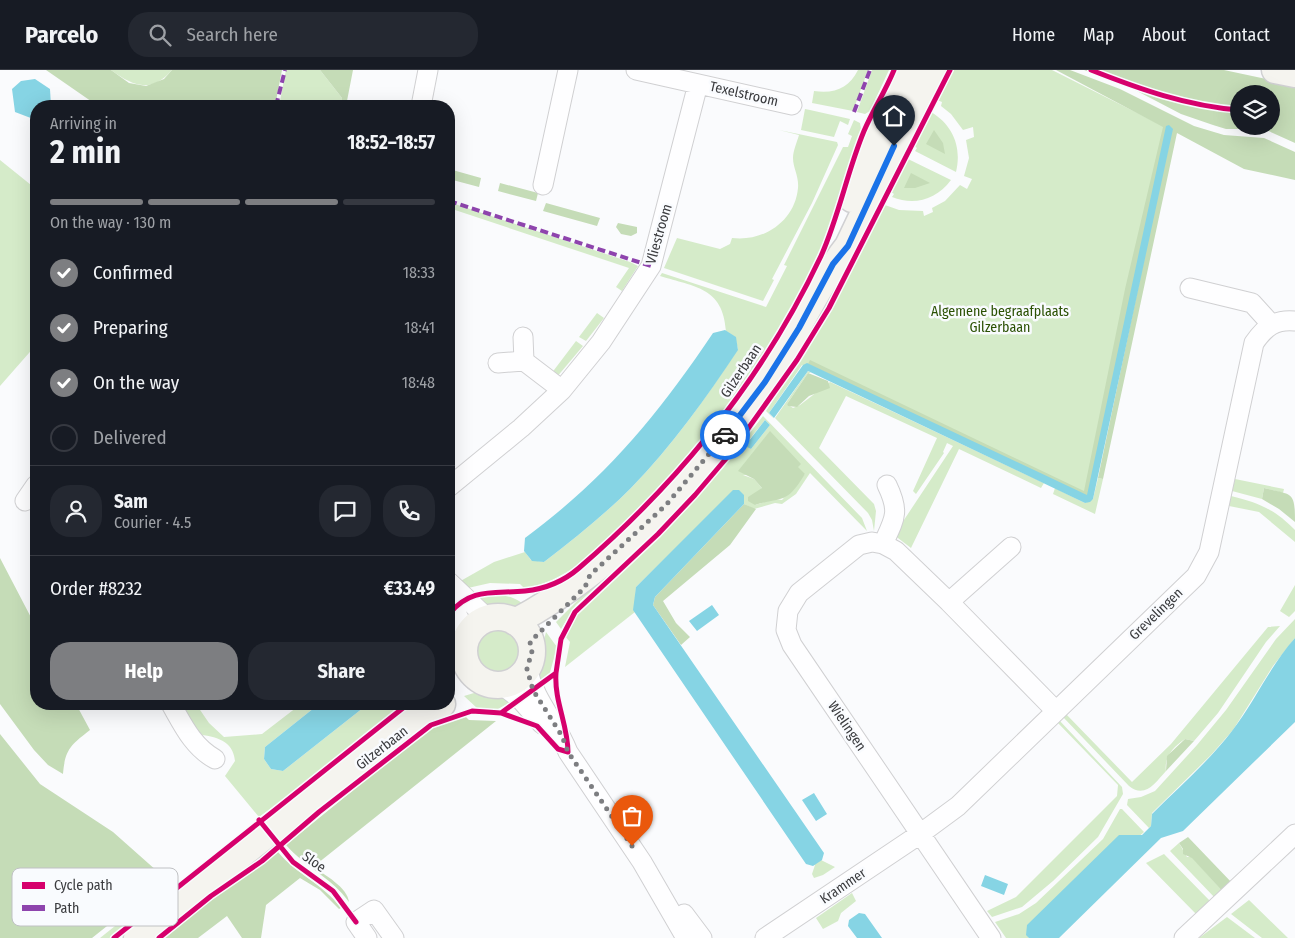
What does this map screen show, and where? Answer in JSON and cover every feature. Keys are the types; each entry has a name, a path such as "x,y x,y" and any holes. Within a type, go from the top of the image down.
{"street":[{"path":"422,100 428,70"},
{"path":"543,185 568,70"},
{"name":"Texelstroom","path":"636,70 792,105"},
{"name":"Gilzerbaan","path":"833,264 837,242 865,166 910,70"},
{"name":"Gilzerbaan","path":"514,622 552,602 590,575 666,505 710,455 765,382 799,328 833,264 848,246 932,70"},
{"path":"1274,70 1295,74"},
{"name":"Vliestroom","path":"455,482 521,428 562,390 601,342 651,266 698,84"},
{"path":"1190,288 1252,303 1271,324 1284,320 1295,320"},
{"name":"Grevelingen","path":"920,834 958,806 1054,710 1196,576 1209,552 1254,343 1271,324"},
{"path":"523,337 524,361"},
{"path":"498,363 524,361 562,390"},
{"path":"887,485 896,503 895,517 883,544 896,551 1054,710"},
{"path":"25,501 30,494"},
{"name":"Wielingen","path":"883,544 872,542 858,546 799,593 788,611 786,630 792,646 990,938"},
{"path":"948,602 1011,548"},
{"name":"Gilzerbaan","path":"530,642 585,587 590,575"},
{"path":"455,588 488,619"},
{"path":"455,697 492,683 514,682 527,669 532,651 527,633 514,622 498,617 488,619 475,626 460,657"},
{"path":"455,631 460,657 472,674 492,683 531,710 555,740 568,752 642,862 686,938"},
{"path":"527,669 533,690 562,736 568,752"},
{"path":"175,710 193,741 204,753 214,759"},
{"name":"Gilzerbaan","path":"178,905 405,724 416,710"},
{"name":"Gilzerbaan","path":"405,724 423,717 433,710"},
{"name":"Krammer","path":"765,938 920,834"},
{"path":"1184,938 1295,834"},
{"path":"642,862 702,938"},
{"path":"367,938 356,922 374,910 394,938"},
{"name":"Gilzerbaan","path":"137,938 152,926"}],"green space":[{"path":"46,70 111,70 129,83 146,86 164,79 172,70 282,70 276,100 89,100"},
{"path":"111,70 172,70 157,82 142,85 127,80"},
{"path":"286,70 320,70 342,98 342,100 280,100"},
{"path":"320,70 353,70 347,100 342,100 342,98"},
{"path":"858,70 868,70 853,111 812,103 814,91 828,92 840,88 850,81"},
{"path":"872,70 889,70 870,111 865,114 857,112"},
{"name":"Algemene begraafplaats Gilzerbaan","path":"954,70 1052,70 1171,130 1089,500 802,365 769,413 774,419 766,411 833,306 885,205 899,210 923,211 924,216 933,212 932,208 945,201 960,185 967,189 972,179 964,176 969,158 966,140 974,137 973,127 963,130 951,114 941,106 942,102 937,100"},
{"path":"1056,70 1070,70 1120,89 1194,126 1224,135 1264,138 1295,152 1295,180 1244,169 1177,133 1103,479 1098,478 1172,127 1088,495 1085,496 808,364 810,360 1084,491 1125,289 1163,127"},
{"path":"1084,70 1224,70 1295,85 1295,143 1277,135 1280,135 1280,85 1230,85 1230,129 1181,114 1137,91"},
{"path":"805,109 850,119 848,125 840,121 834,137 801,130"},
{"path":"931,112 945,123 957,145 958,163 956,172 915,151 917,148 914,146"},
{"path":"854,120 860,123 861,129 833,217 812,269 774,338 752,372 704,436 651,495 612,534 590,555 566,572 539,585 524,588 520,584 490,583 468,588 457,583 494,562 525,552 531,560 544,562 610,508 661,455 701,403 738,349 735,337 726,331 724,316 713,297 695,287 660,276 662,273 766,307 787,266 784,265 843,147 848,147 852,136 848,134"},
{"path":"779,130 837,142 838,145 812,203 772,279 774,280 763,301 664,268 677,238 720,249 730,244 732,238 755,237 766,233 784,219 796,200 798,180 793,158 799,135"},
{"path":"934,130 943,143 945,154 926,144"},
{"path":"908,159 951,180 932,197 908,201 892,197 894,194 891,192"},
{"path":"0,160 30,184 30,352 0,386"},
{"path":"455,171 481,178 479,187 455,181"},
{"path":"911,173 930,183 915,188 904,188"},
{"path":"500,183 538,193 536,201 498,191"},
{"path":"546,203 600,218 597,226 543,211"},
{"path":"455,204 638,266 622,291 616,287 629,268 455,210"},
{"path":"618,223 637,227 637,233 631,236 621,234 616,227"},
{"path":"836,287 793,361 619,567 576,605 561,629 556,622 586,592"},
{"path":"597,313 604,318 586,341 579,337"},
{"path":"576,341 583,346 556,378 551,374"},
{"path":"808,371 811,373 808,373 787,404 793,408 800,405 830,382 828,381 1044,483 1041,488 959,449 911,548 894,535 953,446 947,443 944,453 916,494 913,491 937,438 846,396 819,448 874,504 876,511 874,531 872,520 868,513 775,418"},
{"path":"808,373 828,381 830,388 809,396 797,407 788,406 787,404"},
{"path":"763,416 862,518 867,531 810,473 796,494 782,504 775,503 754,509 744,504 744,495 730,495 636,587 635,612 565,667 570,642 565,636 580,609 643,552 684,511","holes":["765,420 770,425 751,449 745,445","805,474 782,500 774,499 755,505 762,488 754,479 743,475"]},
{"path":"770,431 801,464 798,467 805,474 789,495 755,505 748,501 748,497 762,488 754,479 738,471"},
{"path":"1098,478 1103,479 1095,514 1053,494 1055,488 1085,503 1093,499"},
{"path":"1235,479 1284,489 1283,493 1264,488 1262,499 1232,491"},
{"path":"1264,488 1287,494 1293,499 1295,522 1279,509 1262,499"},
{"path":"1231,496 1258,504 1280,517 1295,530 1295,542 1259,512 1229,506"},
{"path":"744,504 756,509 730,545 663,601 676,623 690,637 681,645 653,605 655,597"},
{"path":"0,558 30,616 30,710 79,710 90,730 70,748 65,759 63,774 48,765 34,750 0,704"},
{"path":"1295,585 1295,611 1289,617 1280,611"},
{"path":"477,596 511,597 528,609 486,607"},
{"path":"1295,619 1295,638 1273,666 1233,730 1211,755 1152,813 1151,826 1149,828 1127,805 1128,799 1141,797 1155,791 1226,710 1276,639"},
{"path":"497,625 507,627 515,633 521,641 523,651 521,661 515,669 507,675 497,677 487,675 479,669 473,661 471,651 473,641 479,633 487,627"},
{"path":"1280,626 1266,642 1218,713 1194,741 1185,739 1173,749 1166,761 1166,771 1154,784 1145,790 1135,790 1129,786 1063,717 1066,714 1132,782 1171,744 1268,627"},
{"path":"546,632 557,647 549,676 537,684 537,668"},
{"path":"474,693 493,694 513,701 496,710 478,709 464,696"},
{"path":"183,710 200,710 209,723 224,737 262,734 293,710 311,710 265,747 264,759 271,769 283,771 360,710 397,710 302,786 259,817 225,776 235,761 231,748 217,738 197,734"},
{"path":"464,715 469,720 496,721 313,867 340,887 348,897 349,902 335,886 301,860 286,845 423,733 448,720"},
{"path":"1059,720 1122,787 1123,794 1098,837 1053,881 1022,907 992,917 987,911 1016,897 1117,796 1118,785 1058,723"},
{"path":"0,734 40,784 113,832 154,868 12,868 12,926 107,926 92,938 0,938"},
{"path":"1185,739 1194,741 1166,771 1167,756"},
{"path":"1120,809 1144,832 1027,935 1029,938 1006,938 995,922 1019,914 1036,903 1103,839"},
{"path":"1188,837 1234,885 1224,893 1192,858 1183,854 1183,849 1179,843"},
{"path":"1179,843 1187,857 1192,857 1224,893 1216,899 1170,851"},
{"path":"278,852 293,867 326,892 341,908 339,909 320,890 300,878 266,905 261,938 242,938 227,916 198,938 164,938 213,898"},
{"path":"1164,854 1211,902 1196,914 1146,863"},
{"path":"821,860 835,867 823,875 814,878 812,874 815,865 813,865"},
{"path":"852,893 856,901 841,913 838,921 823,929 816,918"},
{"path":"1249,900 1288,938 1262,938 1231,914"},
{"path":"1227,917 1255,938 1199,938"},
{"path":"115,926 125,926 110,938 100,938"}],"water":[{"path":"35,79 50,89 51,100 30,100 30,118 15,112 12,89 21,81"},
{"path":"1169,125 1173,129 1093,499 1090,502 1085,503 808,371 774,418 769,413 803,365 807,363 1087,495 1166,126"},
{"path":"725,330 736,337 738,350 701,404 661,455 621,498 578,536 544,562 532,561 524,551 525,538 581,492 605,469 650,419 713,333"},
{"path":"765,420 770,425 751,449 745,446"},
{"path":"733,490 739,490 744,495 744,504 655,597 653,605 824,853 822,860 813,866 806,864 633,610 636,587"},
{"path":"712,605 719,615 697,631 689,621"},
{"path":"1295,638 1295,722 1183,831 1161,838 1059,938 1029,938 1026,935 1027,925 1119,835 1142,835 1151,826 1152,814 1204,763 1232,731 1278,660"},
{"path":"311,710 360,710 283,771 271,769 264,759 265,747"},
{"path":"814,793 827,814 816,821 802,800"},
{"path":"985,875 1008,884 1004,895 981,886"},
{"path":"859,913 865,914 882,938 857,938 848,926 849,920"}],"marked path":[{"path":"278,100 285,70"},
{"path":"854,112 870,70"},
{"path":"455,203 651,266"}],"cycle path":[{"path":"455,607 466,599 475,596 493,592 525,591 554,584 573,573 616,535 685,463 746,385 798,301 827,241 864,131 894,70"},
{"path":"178,923 211,896 262,861 319,812 431,725 472,711 501,713 556,673 561,639 575,612 658,534 695,495 730,454 797,360 829,308 950,70"},
{"path":"1091,70 1164,96 1201,105 1230,109"},
{"path":"501,713 537,726 558,749 568,752 566,732 557,693 556,673"},
{"path":"178,887 400,710"},
{"name":"Sloe","path":"259,820 293,862 333,891 356,922"},
{"path":"114,938 129,926"},
{"path":"159,938 174,926"}],"way so far":[{"path":"632,846 568,752 562,736 533,690 527,669 531,660 530,642 559,610 585,587 590,575 666,505 725,435"}],"route":[{"path":"725,435 765,382 799,328 833,264 848,246 894,146"}]}
